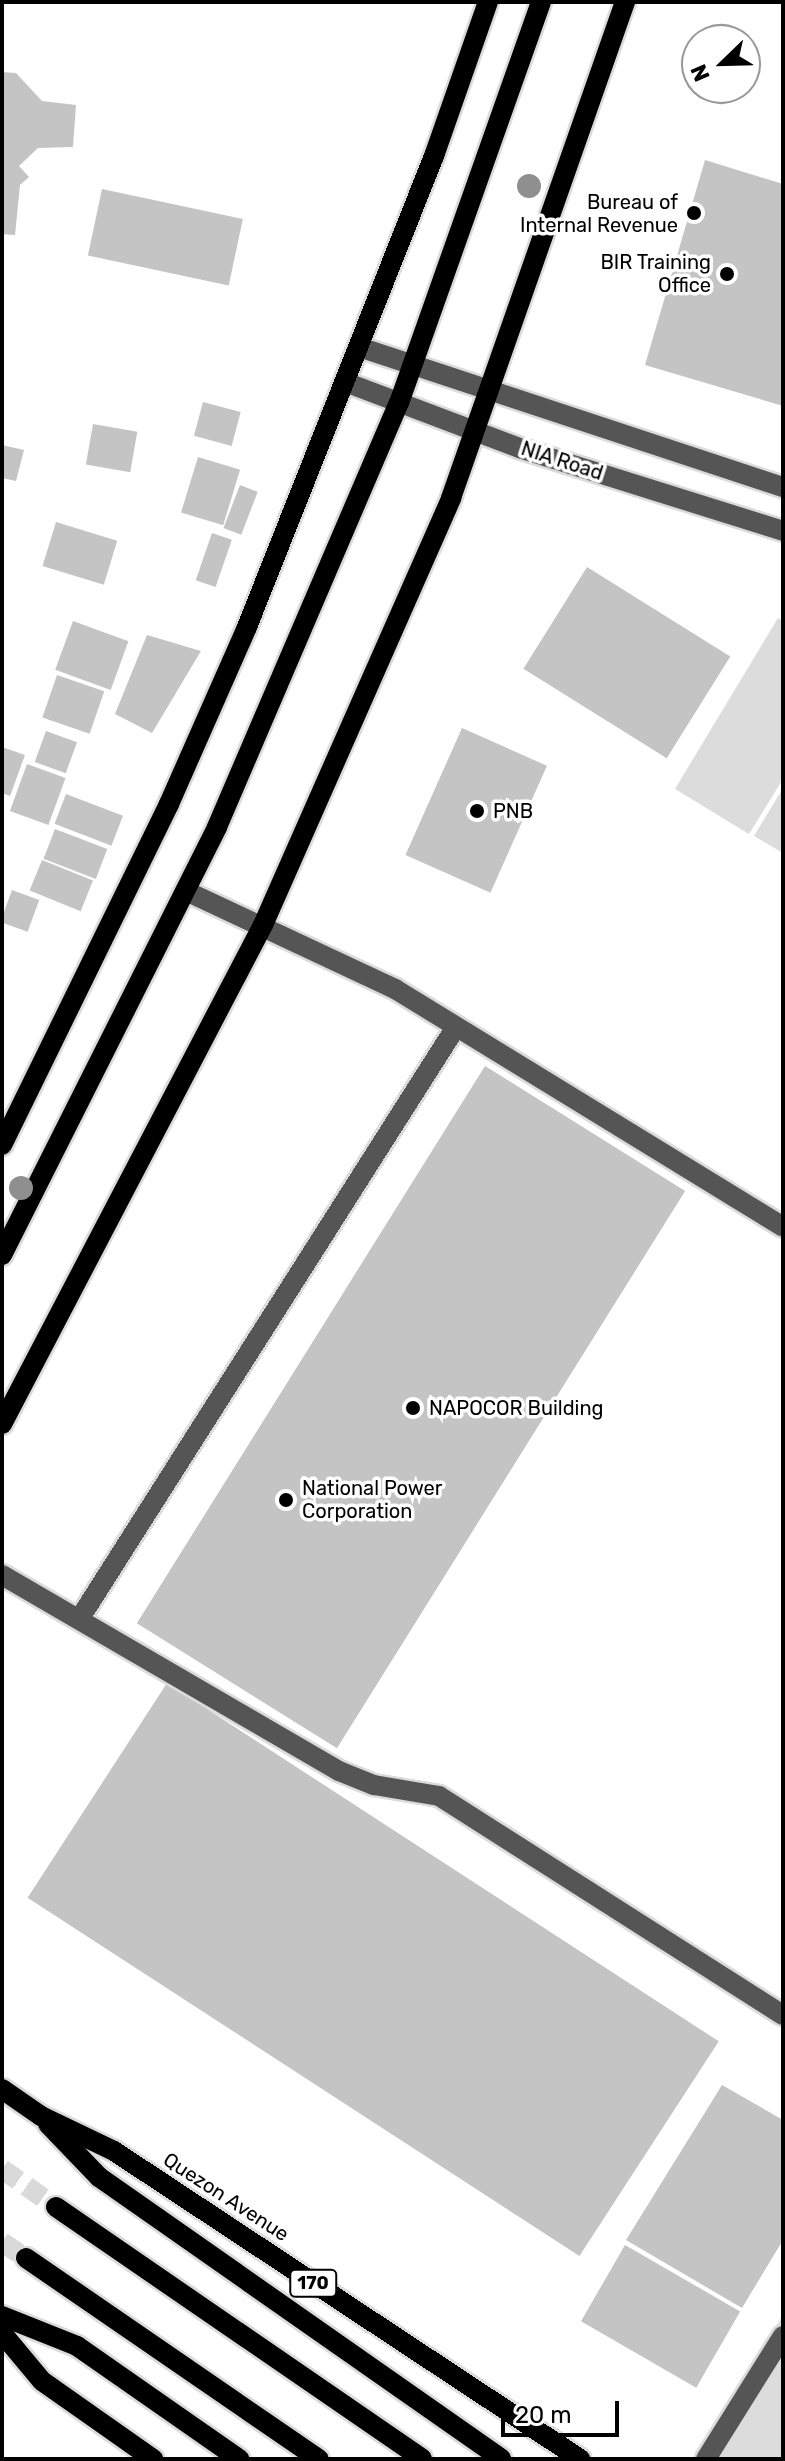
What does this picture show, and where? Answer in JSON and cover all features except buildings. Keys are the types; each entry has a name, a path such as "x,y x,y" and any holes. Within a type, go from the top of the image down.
{"main road":[{"path":"2,1145 169,804 359,347 488,2"},
{"path":"2,1255 188,892 399,403 541,2"},
{"path":"2,1424 263,925 451,498 625,2"},
{"name":"Quezon Avenue","path":"2,2089 41,2116 114,2151 580,2459"},
{"name":"Quezon Avenue","path":"41,2116 99,2177 501,2459"},
{"path":"56,2207 422,2459"},
{"path":"26,2258 319,2459"},
{"path":"2,2316 77,2346 239,2459"},
{"path":"2,2333 42,2381 153,2459"}],"street":[{"path":"359,347 783,487"},
{"name":"NIA Road","path":"345,382 474,430 783,531"},
{"path":"188,892 395,989 783,1227"},
{"path":"80,1618 456,1027"},
{"path":"2,1575 339,1771 374,1785 439,1796 783,2015"},
{"path":"706,2459 783,2336"}],"shaded area":[{"path":"778,618 783,621 783,779 749,834 675,789"},
{"path":"783,788 783,853 754,836"},
{"path":"783,2315 783,2459 694,2459"}],"tunnel":[{"path":"2,2169 56,2207"},
{"path":"2,2242 26,2258"}],"place":[{"name":"Bureau of Internal Revenue","path":"694,213"},
{"name":"BIR Training Office","path":"727,274"},
{"name":"PNB","path":"477,811"},
{"name":"NAPOCOR Building","path":"413,1408"},
{"name":"National Power Corporation","path":"286,1500"}]}
